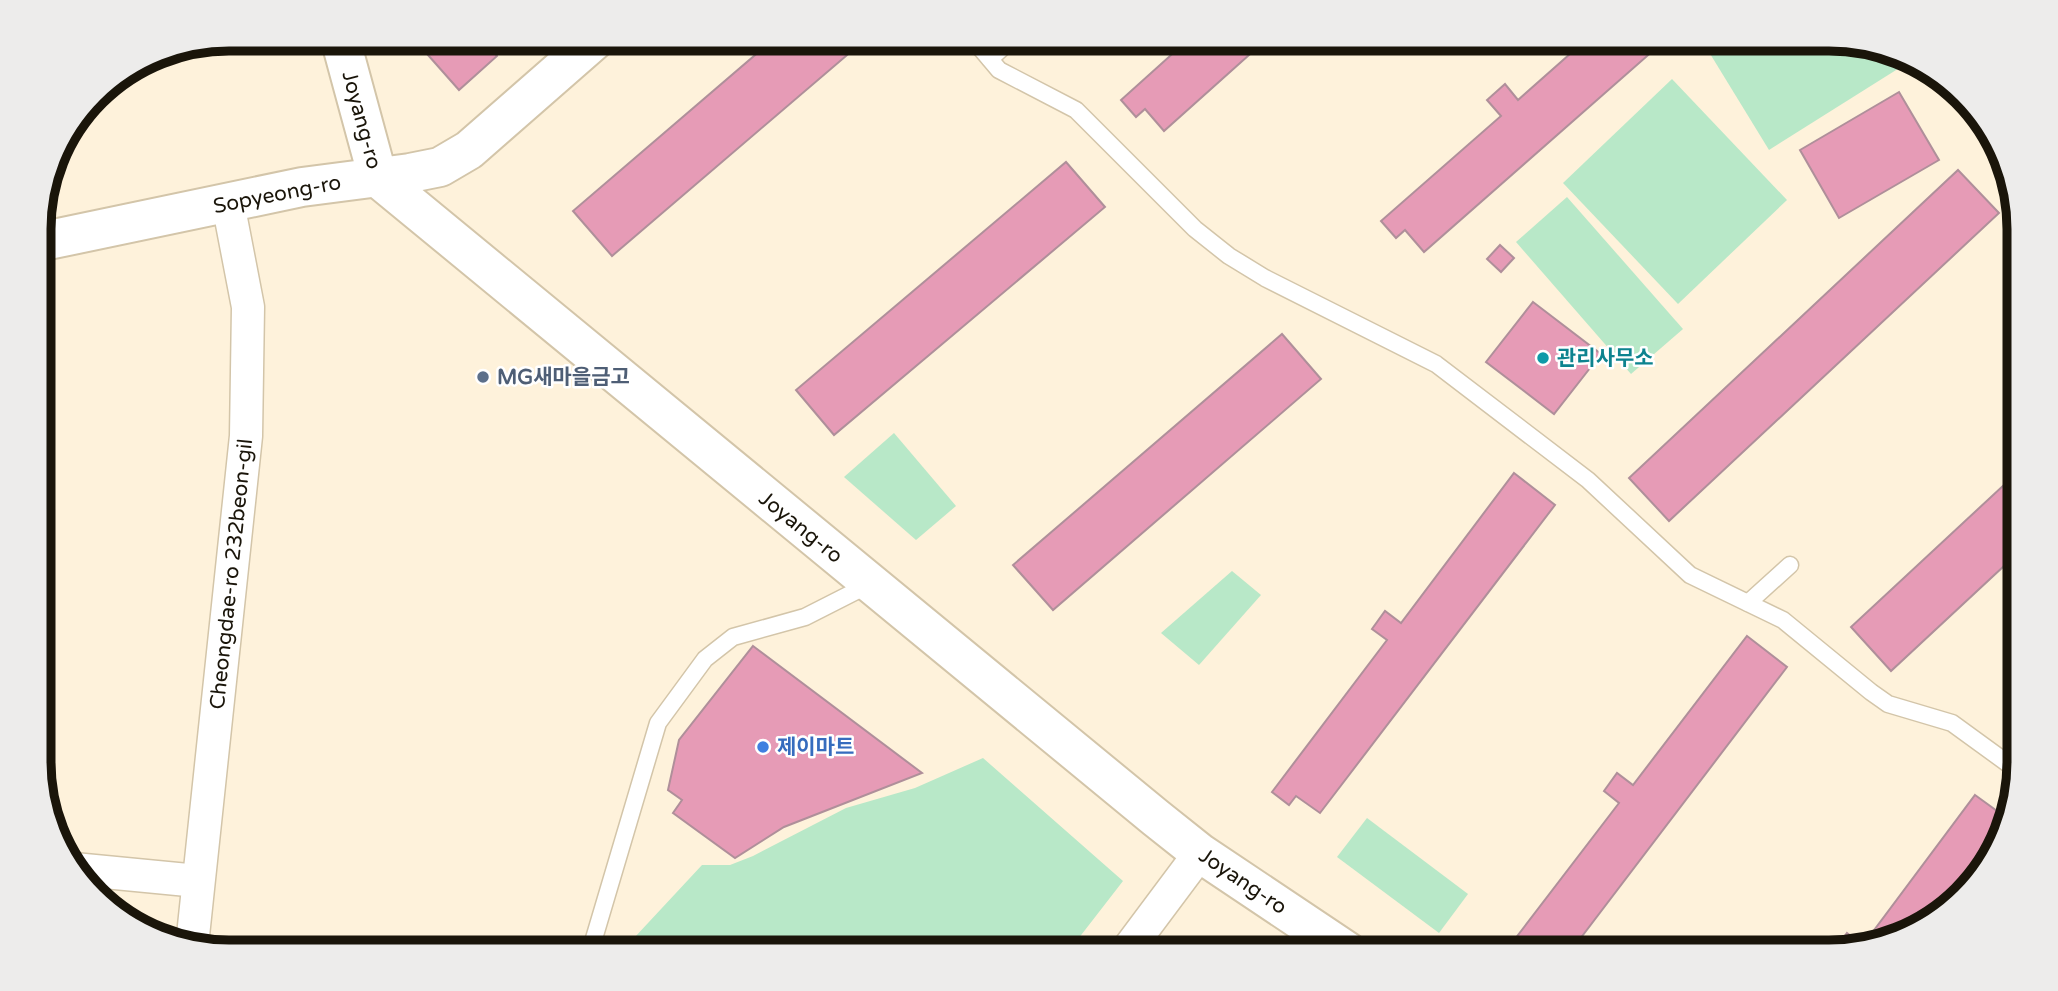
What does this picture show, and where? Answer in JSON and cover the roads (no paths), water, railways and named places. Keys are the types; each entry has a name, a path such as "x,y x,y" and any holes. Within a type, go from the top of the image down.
{"street":[{"name":"Joyang-ro","path":"344,51 378,178 1200,853 1330,940"},
{"name":"Sopyeong-ro","path":"51,240 302,187 440,167 470,150 582,51"},
{"name":"Cheongdae-ro 232beon-gil","path":"193,937 246,436 248,307 228,203"},
{"path":"1135,940 1200,853"},
{"path":"88,870 198,881"}],"lane":[{"path":"983,51 999,70 1076,110 1195,229 1229,256 1265,278 1436,364 1588,480 1690,575 1783,621 1888,704 1907,713 1952,723 2007,763"},
{"path":"990,59 999,51"},
{"path":"1748,603 1790,565"},
{"path":"594,940 658,723 705,659 733,638 805,617 871,584"}],"place":[{"name":"관리사무소","path":"1543,358"},
{"name":"MG새마을금고","path":"483,377"},
{"name":"제이마트","path":"763,747"}]}
